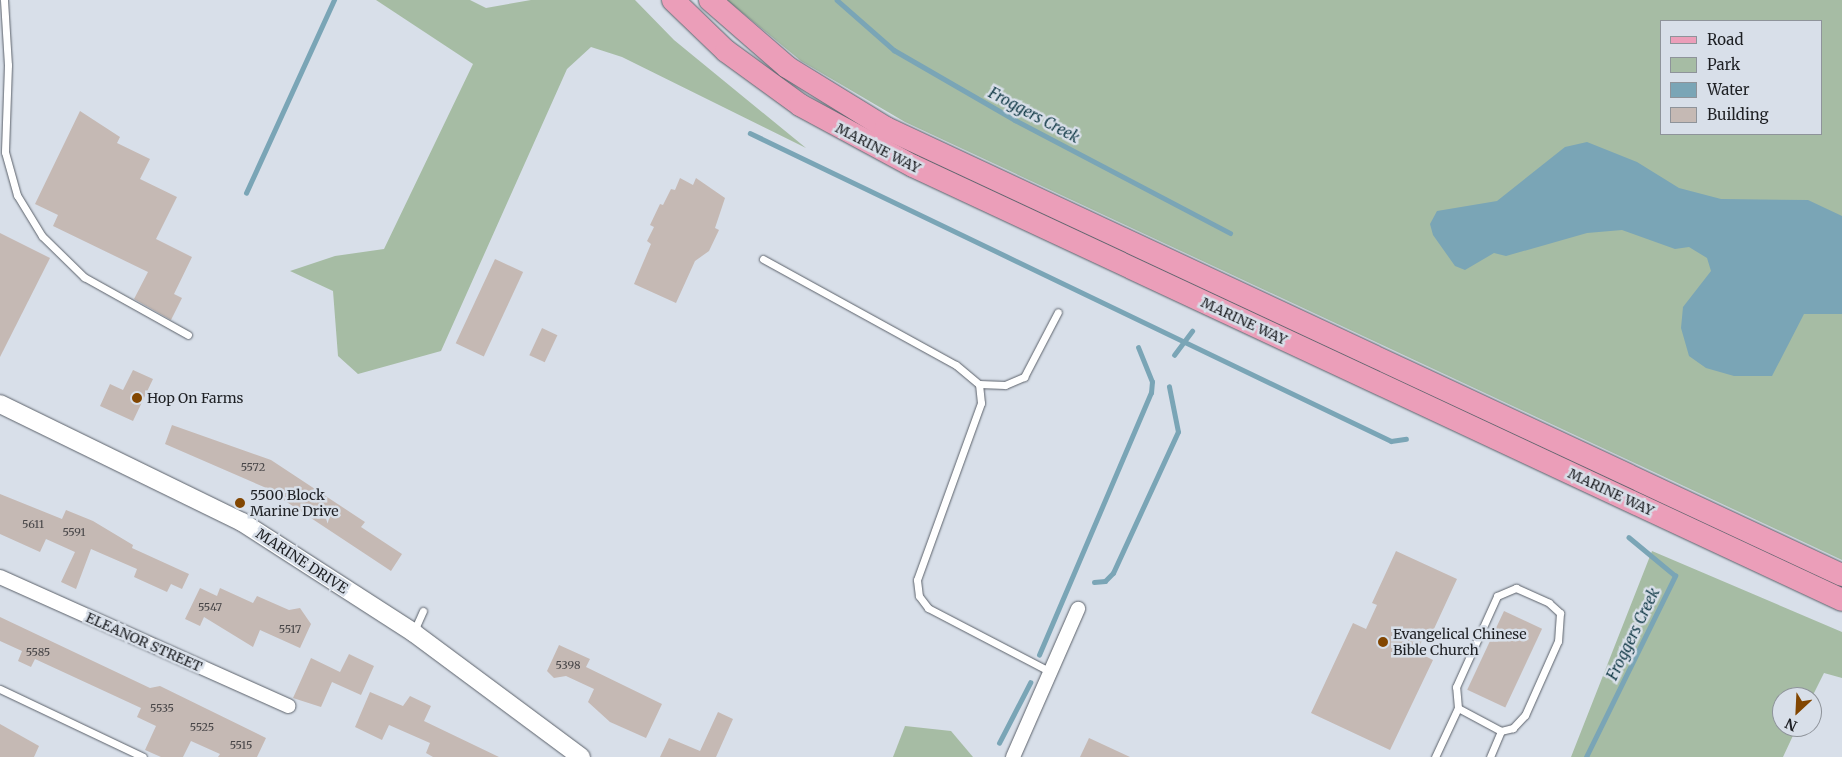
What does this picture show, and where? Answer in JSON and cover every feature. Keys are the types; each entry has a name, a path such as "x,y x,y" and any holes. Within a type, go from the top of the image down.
{"main road":[{"name":"MARINE WAY","path":"672,0 765,80 878,148 1842,600"},
{"name":"MARINE WAY","path":"710,0 787,67 886,128 1842,575"}],"street":[{"name":"MARINE DRIVE","path":"0,404 242,522 414,633 581,757"},
{"name":"ELEANOR STREET","path":"0,577 288,706"},
{"path":"1012,757 1078,609"}],"lane":[{"path":"4,0 3,83 5,152 9,174 42,236 84,277 188,335"},
{"path":"763,259 956,365 979,384 1006,385 1024,377 1058,312"},
{"path":"979,384 981,404 917,580 919,596 928,608 1049,671"},
{"path":"1435,757 1458,708 1456,686 1498,596 1516,588 1549,603 1560,613 1558,640 1525,715 1513,728 1501,731 1458,708"},
{"path":"414,633 423,611"},
{"path":"0,689 143,757"},
{"path":"1490,757 1501,731"}],"green space":[{"path":"376,0 470,0 486,8 531,0 635,0 674,40 806,148 622,57 591,47 567,69 441,351 358,374 338,356 333,291 290,271 335,256 384,249 473,64"},
{"path":"727,0 1842,0 1842,560 905,122 801,61"},
{"path":"1652,551 1842,632 1842,678 1824,673 1817,687 1772,687 1772,737 1792,737 1783,757 1571,757"},
{"path":"905,726 951,731 973,757 893,757"}],"water":[{"path":"1587,142 1637,162 1679,188 1721,199 1808,200 1842,216 1842,314 1804,314 1772,376 1734,376 1706,368 1689,356 1681,328 1683,307 1711,271 1707,258 1689,247 1675,249 1622,230 1587,233 1506,256 1494,253 1465,270 1455,266 1433,235 1430,224 1437,211 1497,201 1565,147"}],"building":[{"path":"80,111 120,137 117,143 150,159 140,179 177,197 156,239 192,257 174,294 182,298 171,320 134,299 148,272 53,226 58,215 35,204"},
{"path":"680,178 693,185 696,178 725,198 715,228 719,230 709,251 695,261 676,303 634,284 651,244 647,241 654,227 650,225 660,204 663,205 671,189 675,190"},
{"path":"0,233 50,258 0,357"},
{"path":"495,259 523,272 484,356 456,343"},
{"path":"542,328 557,335 545,362 529,355"},
{"path":"133,370 153,379 133,421 100,406 110,384 123,390"},
{"path":"172,425 271,460 365,522 361,527 402,554 391,571 264,487 165,444"},
{"path":"0,494 62,519 66,510 93,521 133,545 132,548 189,574 182,589 171,584 167,592 134,577 137,569 91,549 76,589 61,582 75,552 46,539 40,552 0,534"},
{"name":"Evangelical Chinese Bible Church","path":"1396,551 1457,579 1433,631 1427,629 1417,652 1433,660 1390,750 1311,713 1353,623 1366,629 1377,605 1372,603"},
{"path":"200,588 217,596 220,588 253,603 257,596 289,610 300,608 311,624 300,648 260,630 253,647 204,617 200,626 185,619"},
{"path":"1504,611 1542,629 1505,708 1467,690"},
{"path":"0,617 150,688 160,686 266,738 257,757 218,757 220,754 191,741 183,757 161,757 145,750 156,726 137,717 141,708 35,659 31,667 18,661 22,651 0,641"},
{"path":"559,645 590,659 586,667 662,704 646,738 610,722 588,702 594,689 566,676 554,678 547,671"},
{"path":"349,654 374,666 361,695 332,682 321,707 293,698 311,658 340,672"},
{"path":"370,692 403,706 410,696 431,706 424,721 499,757 433,757 426,753 430,743 389,725 382,740 355,727"},
{"path":"718,712 733,719 716,757 660,757 669,738 700,751"},
{"path":"0,724 39,746 34,757 0,757"},
{"path":"1089,738 1130,757 1080,757"}],"waterway":[{"path":"246,193 334,0"},
{"name":"Froggers Creek","path":"837,0 894,50 1015,120 1230,233"},
{"path":"750,133 1391,441 1406,439"},
{"name":"Froggers Creek","path":"1174,355 1192,331"},
{"path":"1039,655 1151,393 1152,382 1138,348"},
{"path":"1094,582 1105,581 1113,573 1178,432 1169,387"},
{"name":"Froggers Creek","path":"1586,757 1675,576 1629,538"},
{"path":"999,743 1030,683"}],"place":[{"name":"Hop On Farms","path":"137,398"},
{"name":"5500 Block Marine Drive","path":"240,503"},
{"name":"Evangelical Chinese Bible Church","path":"1383,642"}]}
